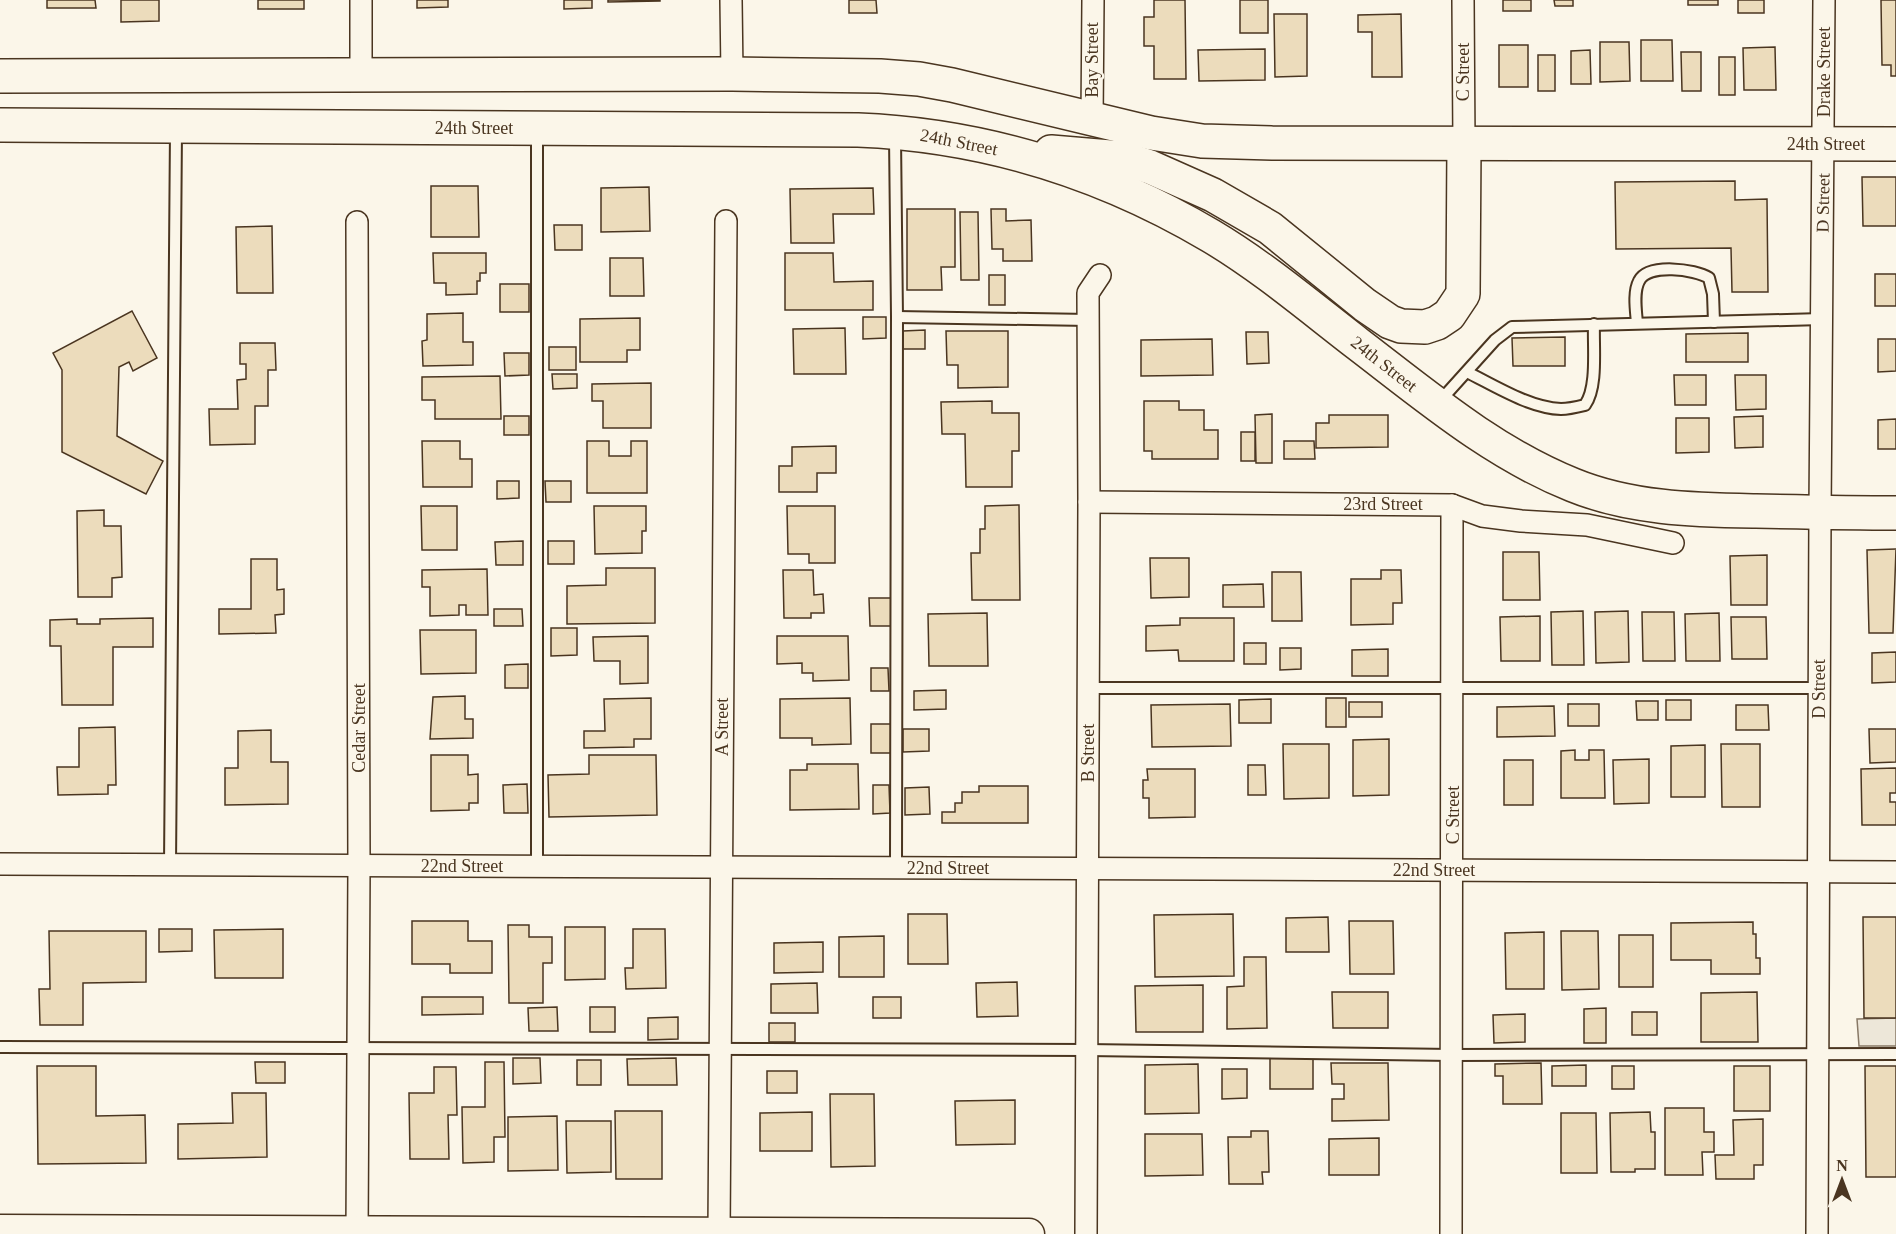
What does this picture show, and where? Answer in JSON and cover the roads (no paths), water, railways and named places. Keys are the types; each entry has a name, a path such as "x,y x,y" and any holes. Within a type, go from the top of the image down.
{"main road":[{"name":"24th Street","path":"0,76 732,74 880,76 919,79 952,85 1092,120 1202,141 1272,144 1896,144"},
{"name":"24th Street","path":"0,125 895,131 950,138 1002,149 1094,178 1156,205 1212,237 1257,267 1437,404 1535,469 1576,487 1617,498 1694,510 1820,513"},
{"path":"1002,149 1108,156 1150,167 1213,195 1270,228 1365,305 1390,322 1401,326 1425,327 1449,315 1463,294 1465,276 1464,144"},
{"path":"1820,513 1896,513"}],"street":[{"path":"361,0 361,76"},
{"path":"731,0 732,74"},
{"name":"Bay Street","path":"1092,120 1093,0"},
{"name":"C Street","path":"1463,0 1464,144"},
{"name":"Drake Street","path":"1824,0 1824,144"},
{"name":"D Street","path":"1817,1234 1824,144"},
{"name":"A Street","path":"719,1233 726,221"},
{"name":"Cedar Street","path":"357,222 359,866 357,1233"},
{"name":"B Street","path":"1086,1234 1089,688 1088,293 1100,275"},
{"name":"23rd Street","path":"1089,502 1452,505 1482,516 1587,525 1673,543"},
{"name":"C Street","path":"1451,1234 1452,505"},
{"name":"22nd Street","path":"0,864 1896,872"},
{"path":"0,1230 1029,1234"}],"lane":[{"path":"170,865 176,126"},
{"path":"537,128 537,866"},
{"path":"895,131 896,868"},
{"path":"1637,323 1636,288 1639,280 1649,272 1662,270 1694,272 1709,278 1713,294 1714,322"},
{"path":"897,317 1089,320"},
{"path":"1437,404 1495,340 1512,327 1822,319"},
{"path":"1467,372 1509,393 1546,407 1563,409 1585,405 1592,387 1593,324"},
{"path":"1089,688 1819,688"},
{"path":"0,1047 1896,1054"}]}
